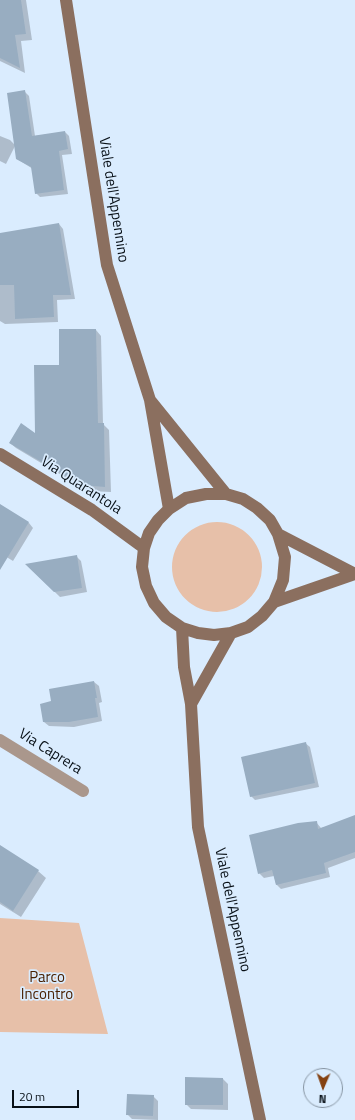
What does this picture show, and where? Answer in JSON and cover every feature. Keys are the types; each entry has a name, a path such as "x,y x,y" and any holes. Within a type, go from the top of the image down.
{"main road":[{"name":"Viale dell'Appennino","path":"66,0 107,265 150,400 169,509"},
{"name":"Viale dell'Appennino","path":"150,400 226,494"},
{"name":"Via Quarantola","path":"0,454 92,510 144,548"},
{"path":"206,494 226,494 242,499 257,508 270,520 278,534 284,557 283,580 274,602 262,616 248,627 231,633 214,635 198,633 182,628 162,612 154,603 146,586 142,567 144,548 149,534 158,520 169,509 186,498 206,494"},
{"path":"278,534 355,574"},
{"path":"274,602 355,574"},
{"name":"Viale dell'Appennino","path":"182,628 184,667 191,704 198,827 260,1120"},
{"path":"191,704 231,633"}],"street":[{"name":"Via Caprera","path":"0,740 83,791"}],"green space":[{"path":"217,522 234,525 249,535 259,550 262,567 259,584 249,599 234,609 217,612 200,609 185,599 175,584 172,567 175,550 185,535 200,525"},
{"name":"Parco Incontro","path":"0,918 79,923 108,1034 0,1032"}],"building":[{"path":"0,0 21,0 26,34 15,35 20,68 0,58"},
{"path":"25,90 32,136 65,131 68,149 59,151 64,190 35,194 31,167 16,159 7,93"},
{"path":"59,223 71,295 53,295 54,317 15,319 14,285 0,285 0,233"},
{"path":"59,329 96,329 98,423 104,423 105,487 81,485 9,443 21,423 35,433 34,365 59,365"},
{"path":"0,504 29,522 0,570"},
{"path":"77,555 82,588 54,592 25,564"},
{"path":"94,681 98,717 69,722 43,722 40,704 51,701 49,689"},
{"path":"306,742 315,783 250,797 241,757"},
{"path":"355,815 355,852 324,863 326,873 276,885 272,870 258,874 249,835 298,823 317,821 318,829"},
{"path":"0,845 39,870 13,911 0,902"},
{"path":"185,1077 223,1078 223,1105 185,1105"},
{"path":"127,1094 154,1095 153,1116 126,1115"}]}
